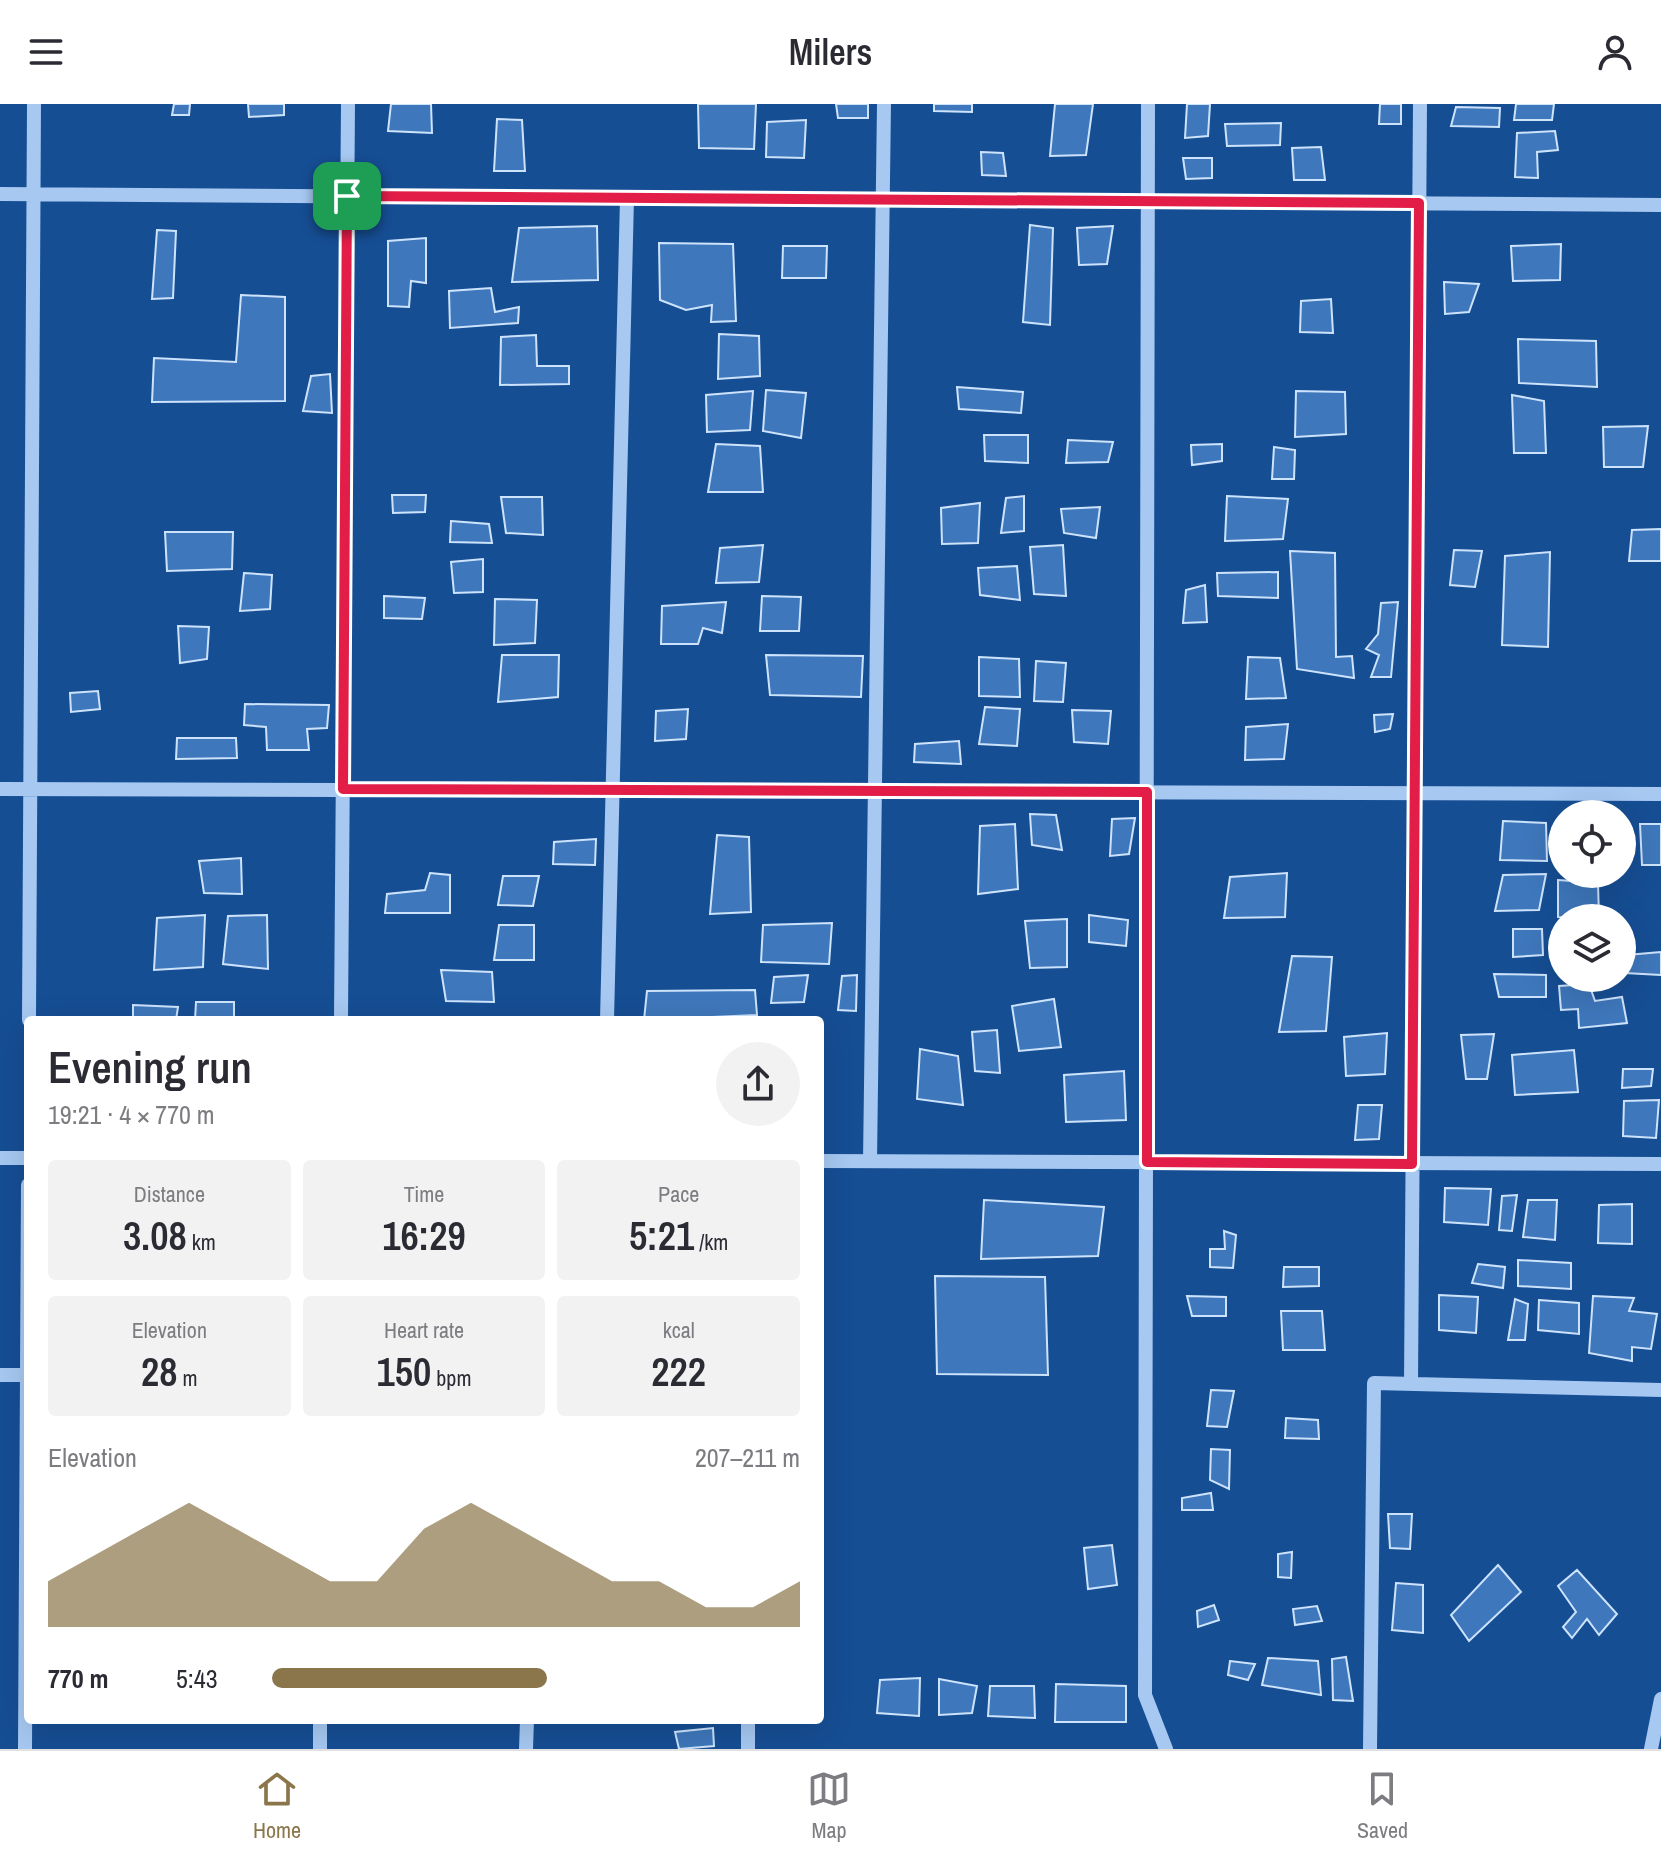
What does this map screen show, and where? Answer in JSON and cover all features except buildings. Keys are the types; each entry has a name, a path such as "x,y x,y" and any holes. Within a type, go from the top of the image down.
{"street":[{"path":"29,1016 34,104"},
{"path":"341,1016 348,104"},
{"path":"870,1161 884,104"},
{"path":"1148,104 1145,1695 1166,1749"},
{"path":"1411,1384 1420,104"},
{"path":"0,194 1661,205"},
{"path":"607,1016 627,198"},
{"path":"0,789 1661,794"},
{"path":"0,1158 24,1158"},
{"path":"824,1161 1661,1164"},
{"path":"0,1375 24,1375"},
{"path":"1370,1749 1374,1383 1661,1390"},
{"path":"1651,1749 1661,1699"},
{"path":"25,1724 25,1749"},
{"path":"320,1724 320,1749"},
{"path":"526,1749 527,1724"},
{"path":"748,1724 748,1749"}],"route":[{"path":"347,196 1419,203 1412,1164 1147,1162 1147,792 343,789 347,196"}]}
